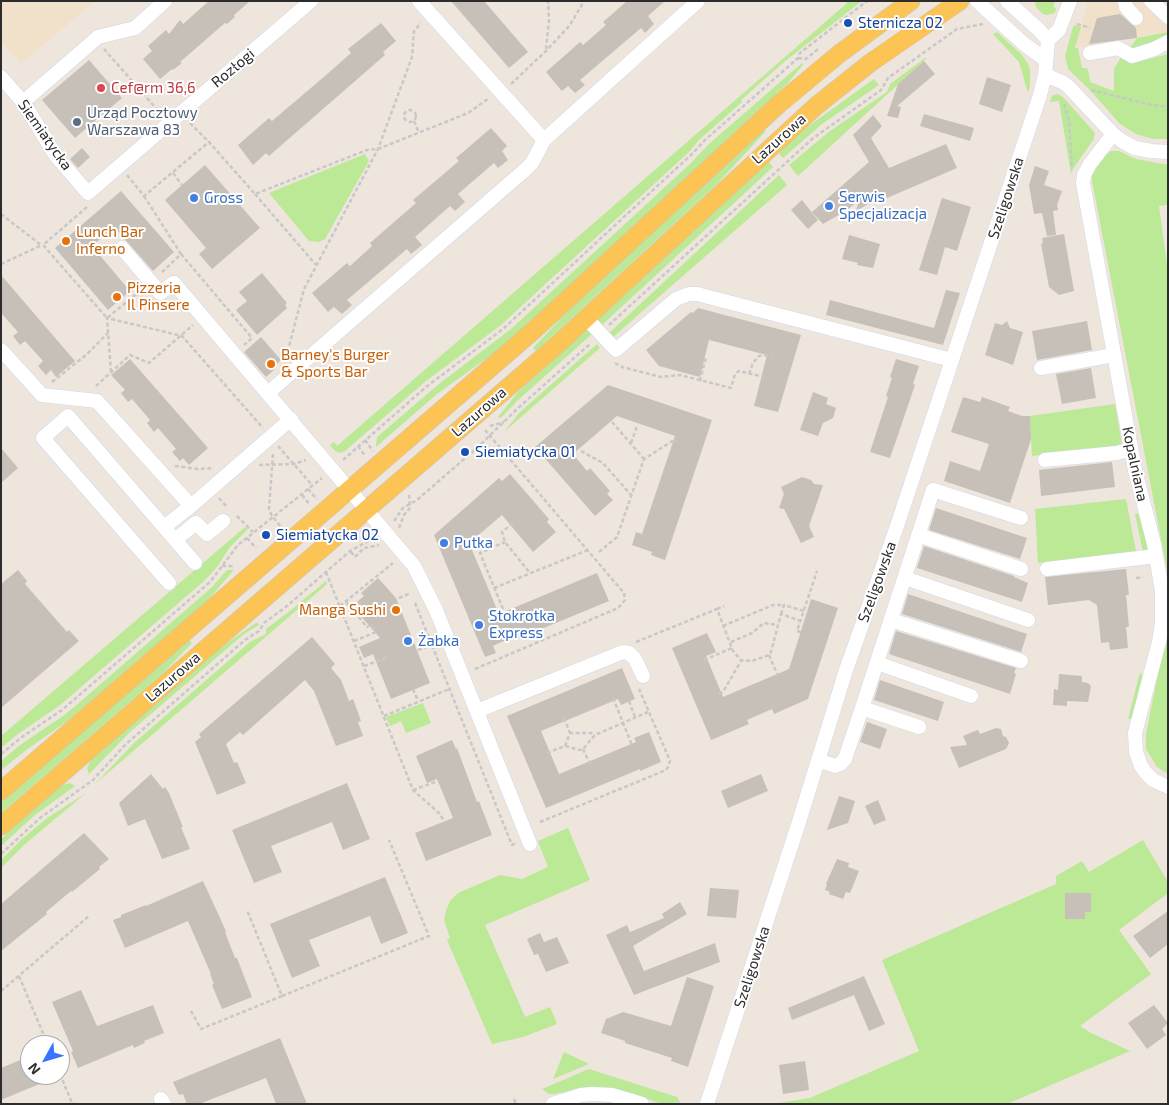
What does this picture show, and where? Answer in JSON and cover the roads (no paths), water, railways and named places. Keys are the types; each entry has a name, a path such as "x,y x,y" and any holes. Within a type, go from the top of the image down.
{"main road":[{"name":"Lazurowa","path":"1,791 533,331 785,98 844,50 911,1"},
{"name":"Lazurowa","path":"1,826 586,318 816,106 870,63 960,1"}],"street":[{"path":"23,102 96,39 135,28 165,1"},
{"name":"Rozłogi","path":"88,193 311,1"},
{"path":"418,1 544,140"},
{"path":"268,393 526,169 532,163 544,140 698,1"},
{"path":"977,1 1024,44 1046,60"},
{"path":"1007,1 1048,40 1059,30 1070,1"},
{"path":"1125,1 1126,8 1136,18"},
{"path":"1151,1 1168,17"},
{"name":"Szeligowska","path":"707,1104 846,670 896,529 1029,130 1045,75 1048,40"},
{"path":"1090,53 1118,48 1132,56 1168,42"},
{"path":"1045,75 1068,86 1122,141 1134,148 1168,152"},
{"name":"Siemiatycka","path":"1,78 23,102 56,156 88,193"},
{"name":"Kopalniana","path":"1114,134 1095,156 1083,179 1131,449 1165,591 1159,642 1134,742 1141,766 1153,780 1168,787"},
{"path":"122,248 160,293 174,282 414,566 426,587 529,841"},
{"path":"586,318 616,350 676,299 689,294 697,294 952,360"},
{"path":"1,350 42,395 97,401 191,506"},
{"path":"1041,368 1114,355"},
{"path":"169,583 43,438 68,416 195,563"},
{"path":"164,527 291,419"},
{"path":"1045,460 1117,453 1131,449"},
{"path":"818,760 835,766 845,759 933,490 1021,518"},
{"path":"175,540 196,523 207,534 223,521"},
{"path":"918,535 1021,569"},
{"path":"1046,569 1156,556"},
{"path":"904,578 1028,620"},
{"path":"891,620 1021,662"},
{"path":"477,711 624,652 629,653 635,659 640,680"},
{"path":"877,663 971,696"},
{"path":"862,708 919,727"},
{"path":"553,1104 581,1095 592,1094 612,1095 642,1104"}],"place":[{"name":"Sternicza 02","path":"848,23"},
{"name":"Cef@rm 36,6","path":"101,88"},
{"name":"Urząd Pocztowy Warszawa 83","path":"77,122"},
{"name":"Gross","path":"194,198"},
{"name":"Serwis Specjalizacja","path":"829,206"},
{"name":"Lunch Bar Inferno","path":"66,241"},
{"name":"Pizzeria Il Pinsere","path":"117,297"},
{"name":"Barney's Burger & Sports Bar","path":"271,364"},
{"name":"Siemiatycka 01","path":"465,452"},
{"name":"Siemiatycka 02","path":"266,535"},
{"name":"Putka","path":"444,543"},
{"name":"Manga Sushi","path":"396,610"},
{"name":"Stokrotka Express","path":"479,625"},
{"name":"Żabka","path":"408,641"}]}
